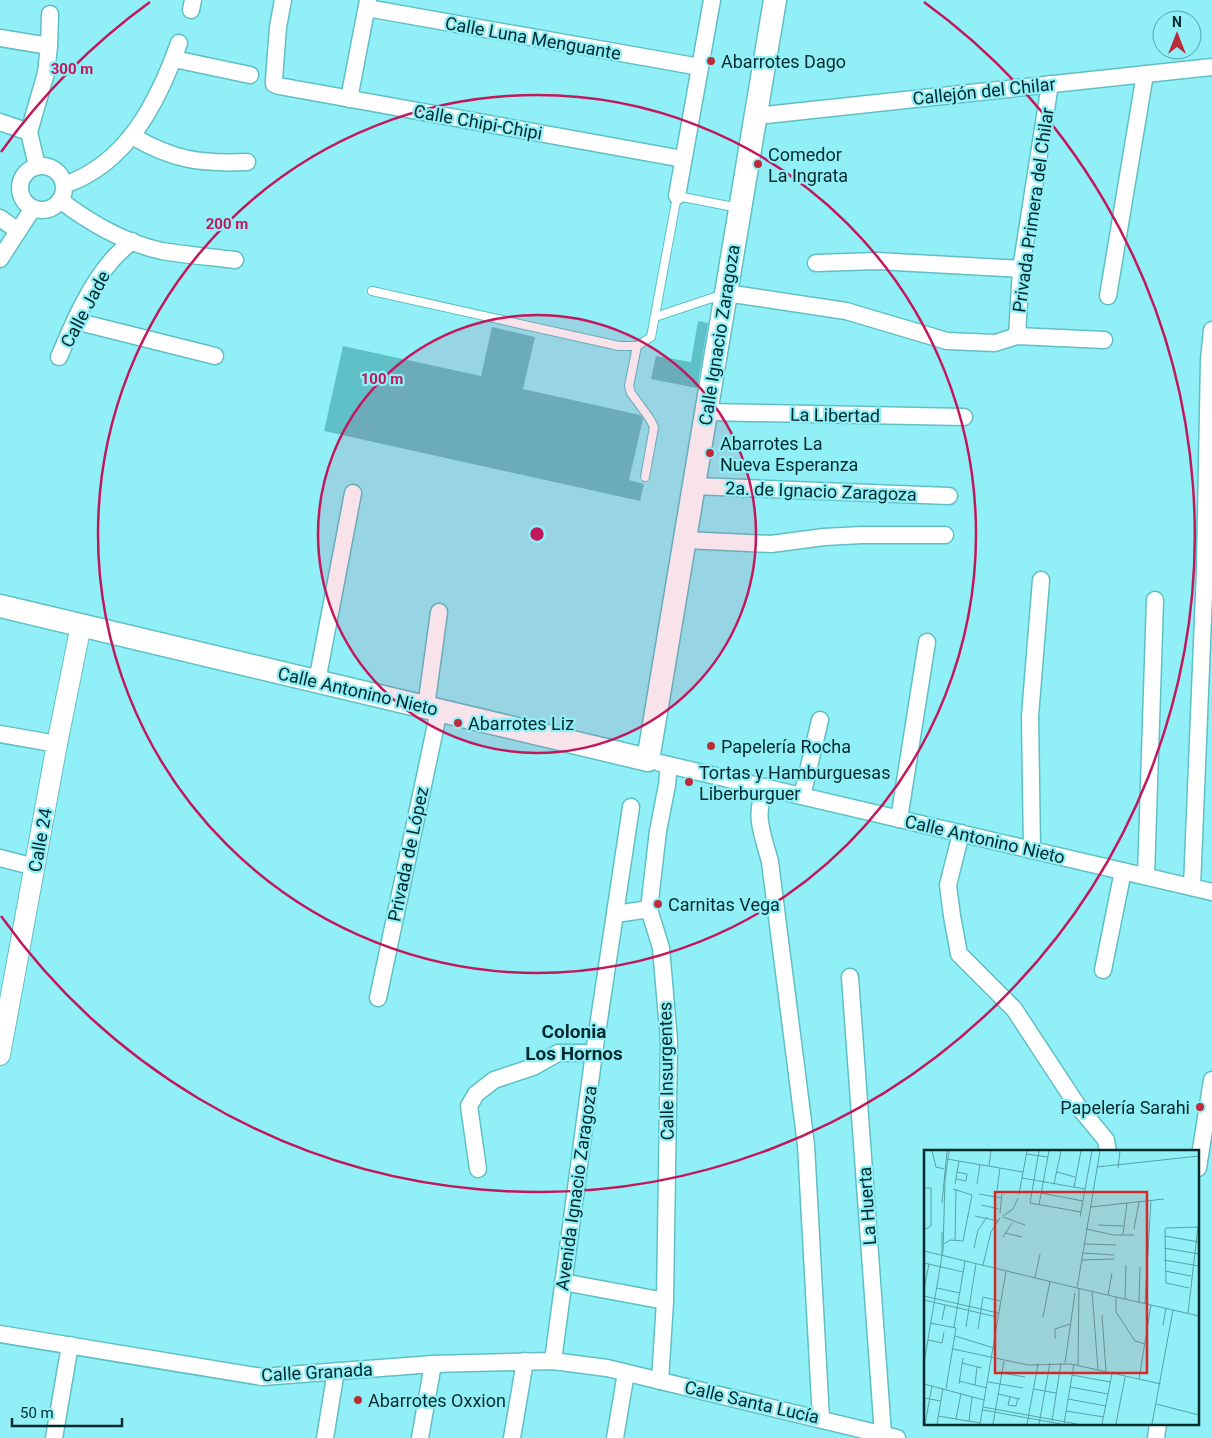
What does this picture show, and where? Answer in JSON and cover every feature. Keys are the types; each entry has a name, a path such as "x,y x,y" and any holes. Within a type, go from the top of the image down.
{"main road":[{"name":"Calle Ignacio Zaragoza","path":"658,762 685,540 775,0"},
{"name":"Calle Antonino Nieto","path":"0,606 658,762"}],"street":[{"name":"Calle Chipi-Chipi","path":"283,0 278,27 274,84 279,86 683,159"},
{"path":"676,200 712,0"},
{"path":"349,99 368,4"},
{"name":"Calle Luna Menguante","path":"368,4 700,67"},
{"path":"37,166 29,132 41,94 50,46 50,14"},
{"path":"0,38 50,46"},
{"path":"179,43 169,73 132,136 101,167 62,193 55,206 48,209 40,210 33,208 22,198 20,182 29,169 37,166 52,168 62,178 62,193 95,224 132,241 162,250 235,260"},
{"path":"174,59 250,75"},
{"name":"Callejón del Chilar","path":"756,116 1212,67"},
{"path":"1108,296 1145,74"},
{"name":"Privada Primera del Chilar","path":"1017,336 1021,269 1050,84"},
{"path":"0,122 29,132"},
{"path":"132,136 148,146 184,159 220,163 247,162"},
{"path":"0,259 33,208"},
{"path":"0,218 18,231"},
{"name":"Calle Jade","path":"59,357 89,294 112,260 132,241"},
{"path":"816,263 877,261 1021,269"},
{"path":"726,293 846,311 947,341 995,343 1017,336 1104,340"},
{"path":"75,321 215,356"},
{"path":"1192,887 1209,570 1209,360 1212,330"},
{"name":"La Libertad","path":"706,412 964,417"},
{"name":"2a. de Ignacio Zaragoza","path":"694,486 949,496"},
{"path":"317,681 353,493"},
{"path":"685,540 771,544 824,537 862,535 946,535"},
{"path":"1032,850 1030,716 1041,580"},
{"path":"1146,876 1155,600"},
{"name":"Privada de López","path":"378,998 432,708 439,612"},
{"name":"Calle 24","path":"0,1055 8,961 35,867 81,625"},
{"path":"896,818 927,642"},
{"path":"802,796 820,720"},
{"path":"0,734 57,744"},
{"path":"896,818 905,735"},
{"name":"Calle Antonino Nieto","path":"658,762 1212,892"},
{"name":"Calle Insurgentes","path":"658,762 658,831 649,909 661,948 669,1041 665,1301 660,1380"},
{"path":"767,787 762,796 758,817 770,862 806,1145 821,1419"},
{"name":"Avenida Ignacio Zaragoza","path":"553,1361 594,1053 631,807"},
{"path":"961,833 948,885 959,954 1014,1009 1077,1105 1106,1140 1108,1150"},
{"path":"0,858 35,867"},
{"path":"1103,970 1123,871"},
{"path":"616,914 649,909"},
{"name":"La Huerta","path":"850,977 890,1436"},
{"path":"478,1169 469,1106 476,1094 494,1080 532,1067 558,1053 594,1053"},
{"path":"1200,1155 1212,1080"},
{"path":"563,1282 665,1301"},
{"name":"Calle Granada","path":"0,1334 262,1377 433,1364 525,1361 553,1361 607,1368"},
{"path":"54,1438 70,1345"},
{"path":"512,1438 525,1361"},
{"path":"420,1438 433,1364"},
{"name":"Calle Santa Lucía","path":"607,1368 890,1436"},
{"path":"325,1438 336,1371"},
{"path":"615,1438 626,1372"}],"lane":[{"path":"372,290 620,346 637,346 651,337 676,200 740,209"},
{"path":"654,318 726,293"},
{"path":"637,346 629,386 654,427 645,477"}],"building":[{"path":"698,321 708,323 697,388 651,379 656,356 691,362"},
{"path":"492,327 535,337 523,389 640,415 643,419 629,480 644,484 640,501 324,431 343,346 481,376"}],"place":[{"name":"Abarrotes Dago","path":"711,61"},
{"name":"Comedor La Ingrata","path":"758,164"},
{"name":"Abarrotes La Nueva Esperanza","path":"710,453"},
{"name":"Abarrotes Liz","path":"458,723"},
{"name":"Papelería Rocha","path":"711,746"},
{"name":"Tortas y Hamburguesas Liberburguer","path":"689,782"},
{"name":"Carnitas Vega","path":"658,904"},
{"name":"Papelería Sarahi","path":"1200,1107"},
{"name":"Abarrotes Oxxion","path":"358,1400"}],"district":[{"name":"Colonia Los Hornos","path":"574,1042"}]}
